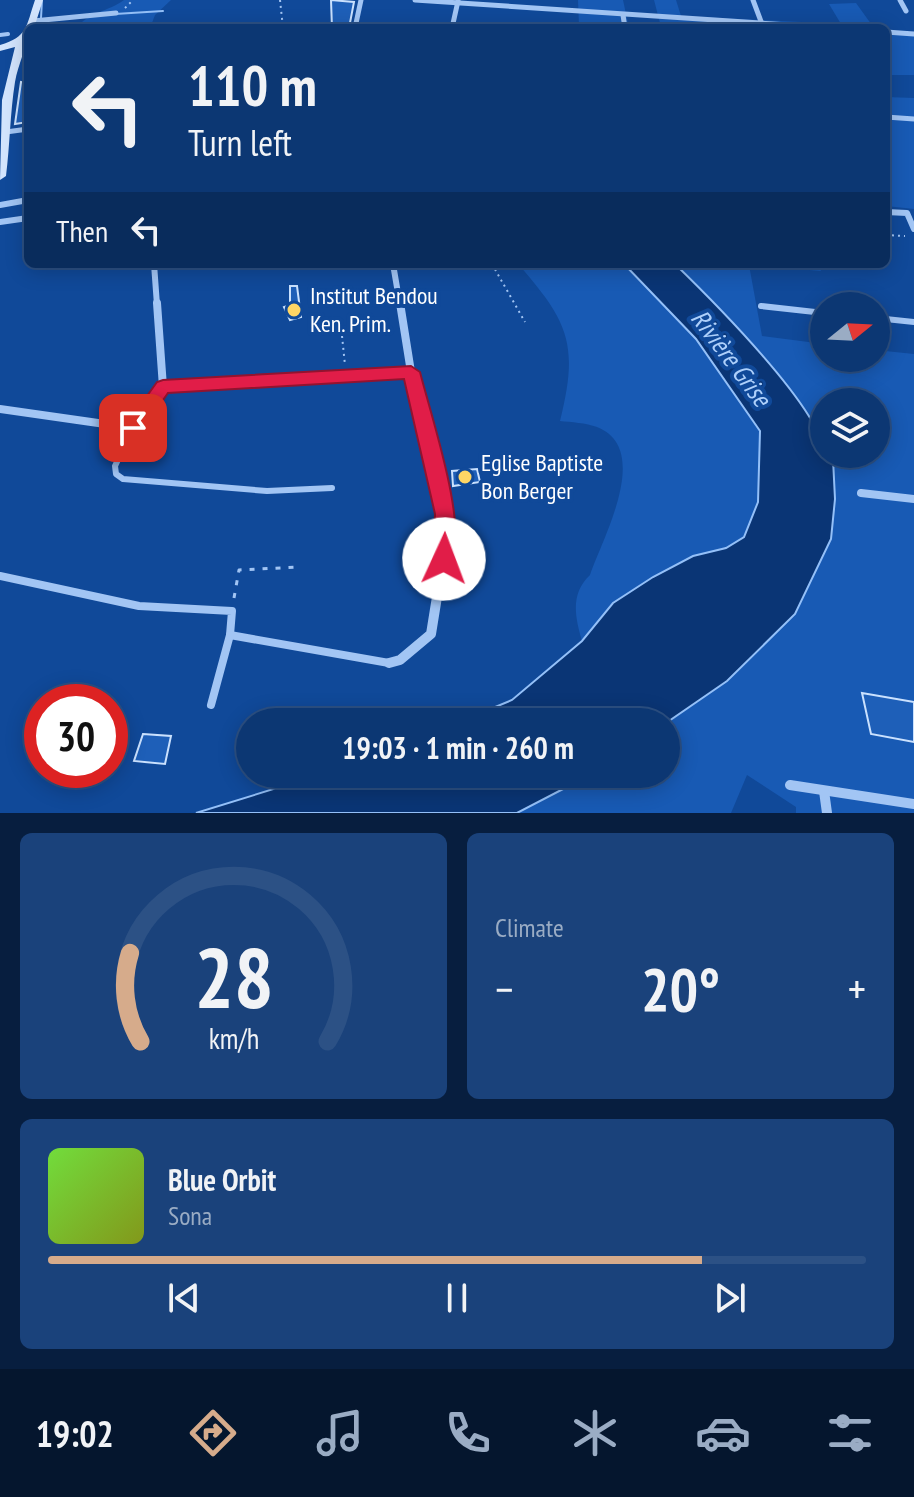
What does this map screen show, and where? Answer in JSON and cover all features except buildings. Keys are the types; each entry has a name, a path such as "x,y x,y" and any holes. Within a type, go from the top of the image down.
{"street":[{"path":"31,24 39,0"},
{"path":"356,24 361,0"},
{"path":"415,0 762,24 753,0"},
{"path":"900,0 906,11"},
{"path":"453,24 458,2"},
{"path":"48,24 116,13"},
{"path":"623,15 624,24"},
{"path":"890,32 914,34"},
{"path":"0,176 5,102 24,36"},
{"path":"0,48 20,42"},
{"path":"890,117 914,119"},
{"path":"4,137 24,130"},
{"path":"0,205 24,201"},
{"path":"890,212 907,213 914,229"},
{"path":"0,222 24,219"},
{"path":"0,409 133,428 163,387 154,268"},
{"path":"389,663 400,660 431,634 446,541 445,514 411,372 394,268"},
{"path":"163,387 411,372"},
{"path":"861,493 914,499"},
{"path":"790,785 914,804"},
{"path":"824,791 827,813"}],"lane":[{"path":"0,35 8,34"},
{"path":"761,306 810,311"},
{"path":"890,319 914,322"},
{"path":"133,428 115,466 116,474 123,479 267,491 332,488"},
{"path":"0,576 139,606 232,611 230,635 211,705"},
{"path":"230,635 389,663"}],"path":[{"path":"116,13 133,0"},
{"path":"280,0 283,24"},
{"path":"890,235 914,237"},
{"path":"494,268 525,322"},
{"path":"342,336 346,378"},
{"path":"232,611 239,570 299,567"}],"shaded area":[{"path":"124,0 171,0 155,15 152,24 80,24"},
{"path":"578,0 623,0 628,24 579,24"},
{"path":"654,0 676,0 681,16 841,24 671,24 660,23"},
{"path":"856,3 871,24 841,24 829,4"},
{"path":"890,34 914,35 914,75 890,75"},
{"path":"890,97 914,98 914,209 890,206"},
{"path":"521,268 628,268 696,339 760,431 758,502 745,537 726,548 693,556 653,577 613,603 582,641 576,615 577,598 590,575 619,496 623,474 621,454 613,438 597,427 560,421 569,373 569,353 559,319"},
{"path":"679,268 750,268 762,336 810,342 810,372 890,372 890,351 914,354 914,813 796,813 796,807 747,775 731,813 517,813 565,788 680,788 680,713 727,681 829,468 890,468 890,388 810,388 810,421 756,348"},
{"path":"785,268 820,268 821,271"}],"water":[{"name":"Rivière Grise","path":"628,268 679,268 786,383 810,420 810,468 833,468 835,499 831,539 795,614 727,681 680,713 680,708 493,708 512,700 582,641 613,603 693,556 726,548 744,537 758,502 760,431 696,339"},
{"path":"277,788 565,788 517,813 196,813"}],"waterway":[{"path":"41,18 42,0"},
{"path":"115,14 163,11"}],"place":[{"name":"Institut Bendou Ken. Prim.","path":"294,310"},
{"name":"Eglise Baptiste Bon Berger","path":"465,477"}],"route":[{"path":"133,428 163,387 322,380 411,372 445,514 444,559"}]}
